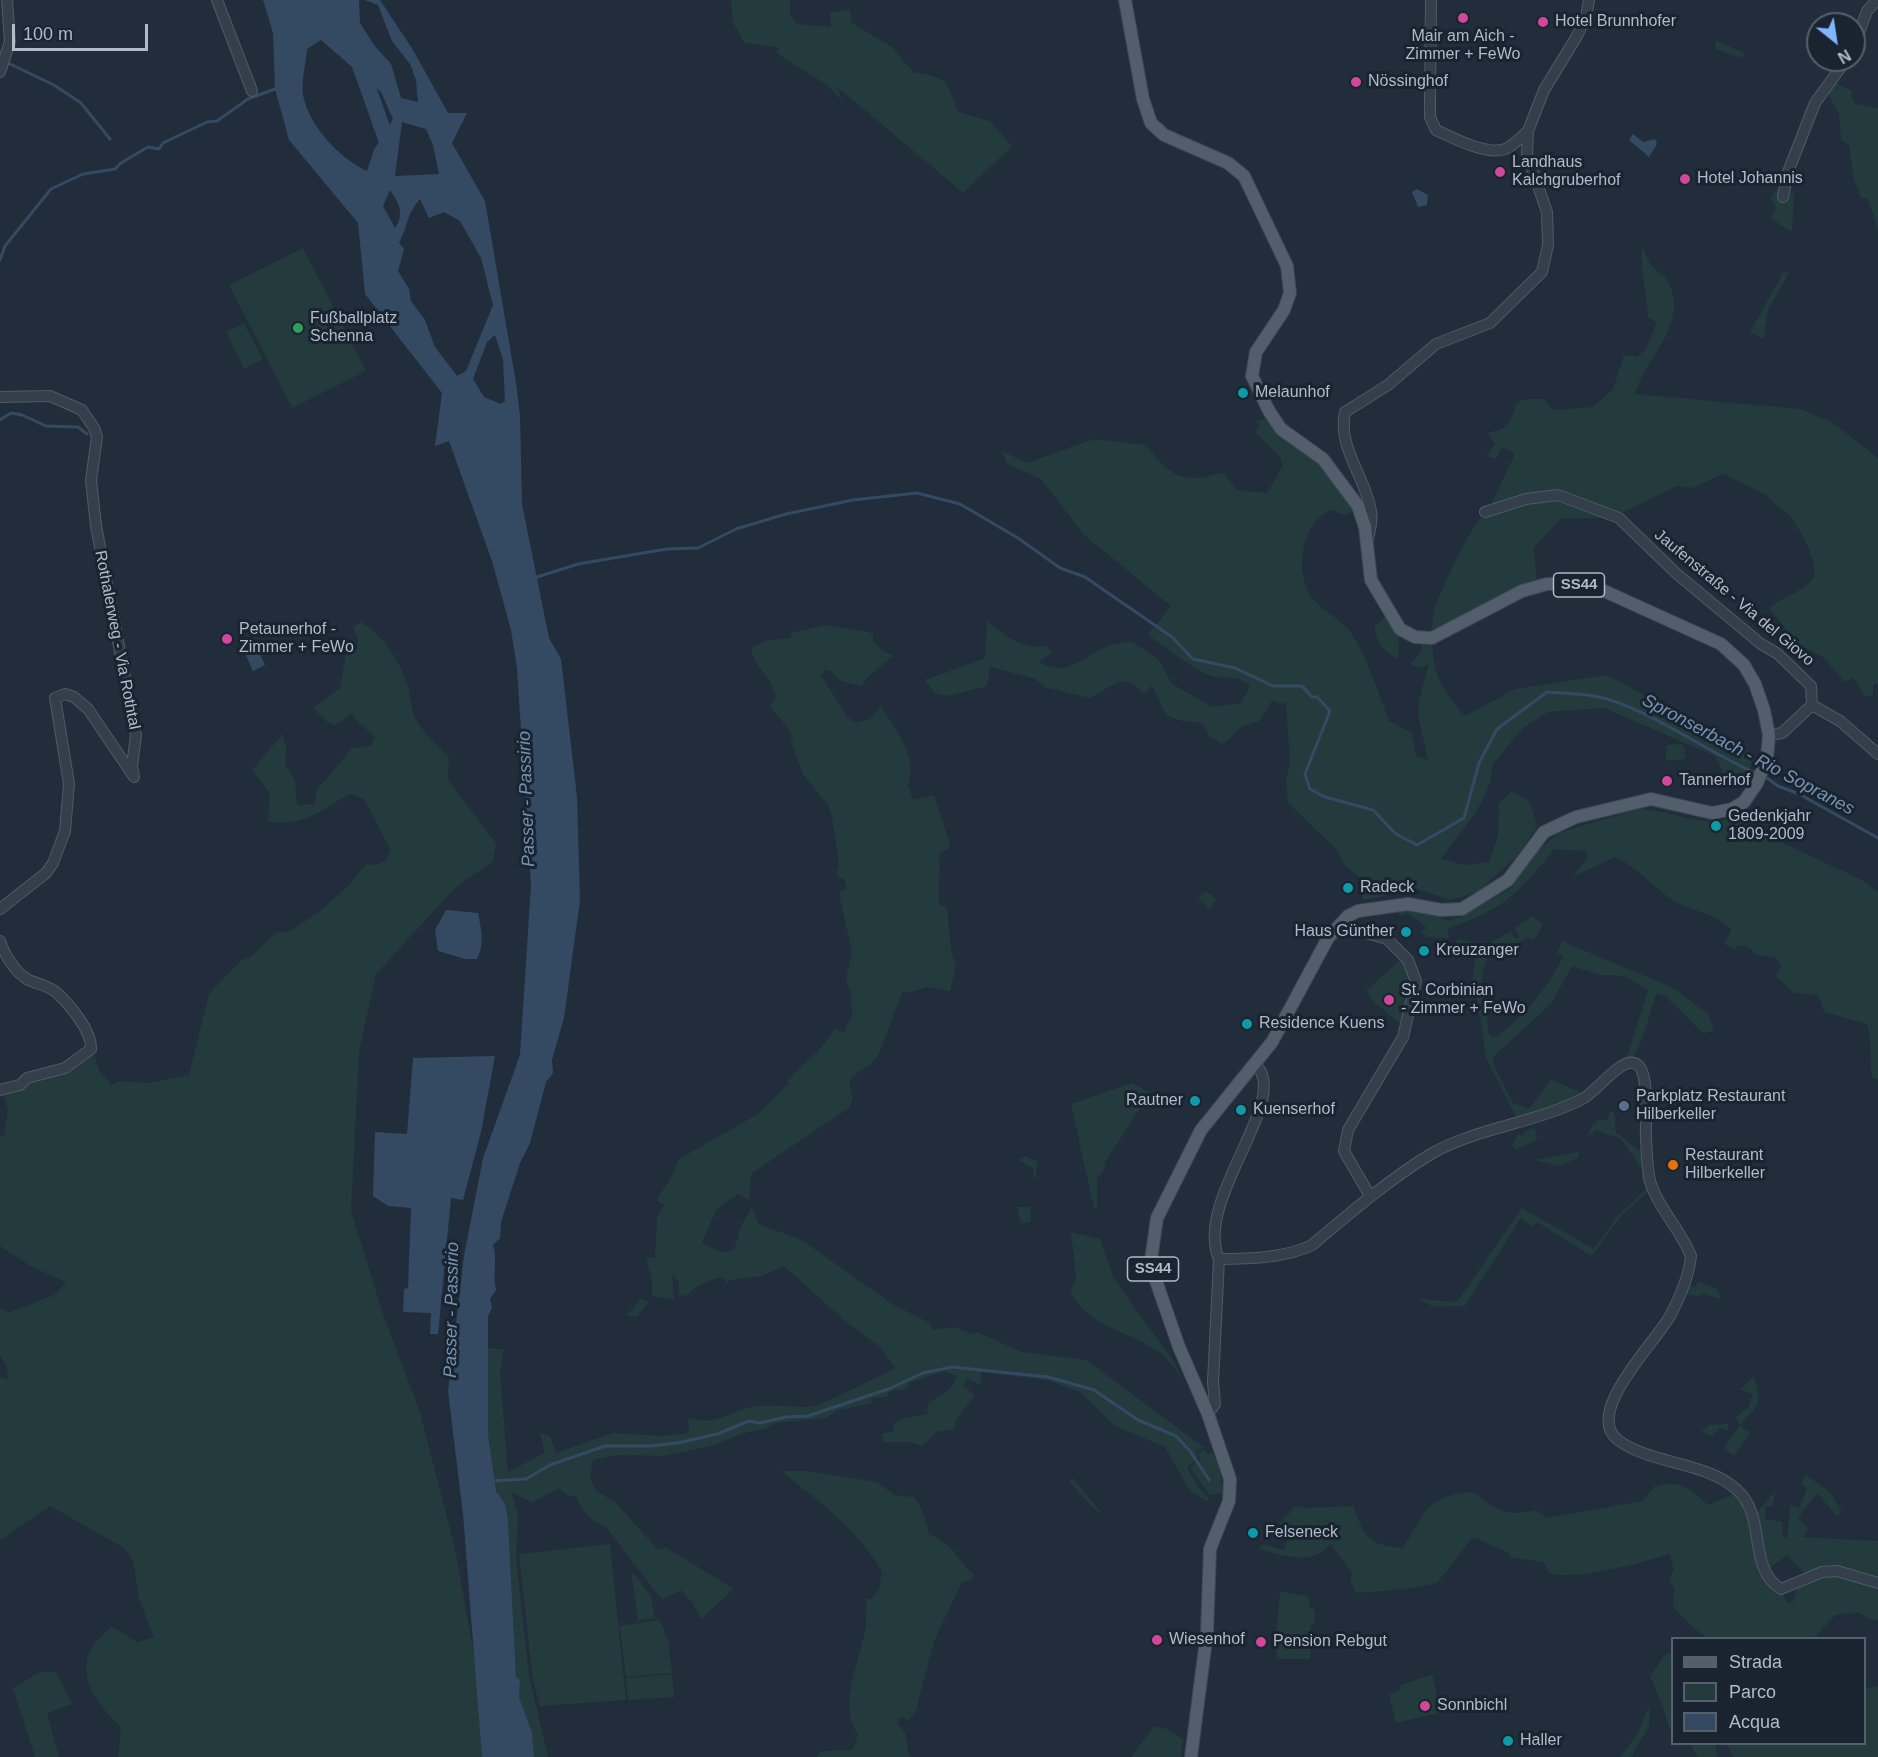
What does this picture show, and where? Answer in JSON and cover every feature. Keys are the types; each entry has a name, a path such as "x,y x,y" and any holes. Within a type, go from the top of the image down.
{"main road":[{"name":"SS44","path":"1125,0 1143,99 1151,123 1164,135 1228,163 1244,176 1287,266 1290,293 1284,309 1256,352 1252,376 1269,411 1281,429 1323,459 1358,506 1365,527 1368,569 1380,598 1400,629 1415,637 1432,638 1522,591 1560,583 1602,590 1695,630 1720,644 1744,665 1760,696 1768,735 1767,758 1757,783 1744,802 1732,808 1712,813 1651,799 1576,817 1544,832 1508,880 1462,909 1441,910 1408,904 1358,911 1338,925 1328,938 1286,1018 1256,1065 1202,1130 1157,1218 1152,1240 1151,1260 1179,1347 1228,1467 1231,1490 1224,1520 1210,1550 1207,1632 1191,1757"}],"street":[{"path":"0,72 10,42 7,0"},
{"path":"217,0 252,91"},
{"path":"1431,0 1430,117 1436,130 1467,144 1499,150 1505,149 1528,131"},
{"path":"1367,549 1371,511 1349,450 1343,424 1345,412 1388,385 1436,344 1490,323 1542,272 1548,245 1547,212 1527,154 1528,131 1545,90 1577,36 1589,0"},
{"path":"1866,14 1876,0"},
{"path":"1783,197 1788,172 1815,103 1837,72"},
{"name":"Rothalerweg - Via Rothtal","path":"0,398 50,396 82,410 94,428 97,437 91,480 96,526 136,735 132,766 134,777 82,703 65,694 55,698 69,784 65,831 53,863 46,873 0,909"},
{"name":"Jaufenstraße - Via del Giovo","path":"1485,512 1526,499 1558,495 1619,518 1677,574 1761,644 1778,654 1811,686 1812,705"},
{"path":"1768,735 1782,733 1812,705 1840,721 1878,754"},
{"path":"1338,925 1387,939 1411,966 1416,981 1403,1037 1348,1130 1344,1151 1370,1196"},
{"path":"0,941 10,960 25,978 56,991 87,1033 91,1043 91,1049 86,1054 64,1068 27,1078 20,1085 0,1090"},
{"path":"1219,1259 1241,1259 1302,1250 1312,1245 1370,1196 1445,1146 1542,1115 1584,1098 1630,1061 1640,1066 1645,1083 1646,1139 1650,1182 1691,1256 1688,1273 1671,1315 1613,1400 1607,1420 1611,1434 1628,1446 1701,1472 1737,1490 1756,1526 1761,1567 1770,1582 1780,1590 1822,1572 1837,1571 1878,1584"},
{"path":"1208,1414 1215,1404 1213,1382 1219,1259 1215,1248 1215,1218 1264,1095 1263,1074 1256,1065"}],"green space":[{"path":"731,0 790,0 790,15 797,24 831,27 830,12 850,10 852,23 892,47 913,72 933,76 944,82 948,86 958,112 990,121 1012,146 963,193 853,100 837,88 844,103 821,81 776,52 780,48 745,43 733,23"},
{"path":"1715,40 1744,53 1742,58 1716,49"},
{"path":"1832,81 1852,91 1851,97 1856,104 1878,108 1878,230 1868,199 1861,198 1854,180 1849,146 1841,140 1839,115 1826,89"},
{"path":"1777,188 1794,194 1792,232 1770,218 1776,209 1771,197"},
{"path":"1643,245 1650,264 1666,279 1673,295 1674,310 1665,338 1635,394 1800,409 1832,422 1878,458 1878,683 1873,685 1873,695 1866,697 1853,678 1845,682 1823,657 1798,644 1769,608 1812,580 1814,567 1809,548 1791,517 1767,495 1723,474 1692,488 1677,486 1613,517 1560,519 1534,548 1537,586 1432,638 1433,614 1442,591 1465,542 1488,511 1515,454 1502,447 1496,459 1486,456 1495,444 1487,433 1506,427 1515,407 1526,399 1544,399 1552,410 1593,407 1613,389 1624,355 1637,357 1646,349 1657,322 1648,318 1642,272"},
{"name":"Fußballplatz Schenna","path":"303,248 366,371 292,408 229,285"},
{"path":"1784,271 1789,273 1768,310 1764,339 1750,332"},
{"path":"244,323 263,359 244,369 226,332"},
{"path":"1268,418 1312,451 1354,510 1345,515 1330,510 1313,525 1302,557 1304,580 1312,597 1351,633 1363,654 1389,721 1412,733 1416,756 1428,760 1419,719 1419,699 1429,664 1421,668 1410,664 1421,651 1423,639 1432,638 1434,662 1440,681 1465,716 1515,689 1607,675 1757,756 1745,777 1727,781 1715,756 1604,708 1548,712 1522,729 1492,765 1491,778 1481,803 1441,859 1464,865 1489,862 1498,835 1499,803 1512,791 1530,802 1537,827 1517,856 1477,892 1451,900 1417,889 1363,900 1360,878 1345,865 1335,848 1288,803 1286,779 1290,762 1286,704 1272,701 1259,721 1241,727 1221,744 1209,736 1202,723 1172,718 1168,715 1151,686 1144,693 1132,683 1120,681 1090,698 1047,688 1033,678 990,667 987,686 948,696 935,693 925,680 985,658 987,621 1008,637 1022,644 1047,646 1053,652 1038,662 1058,668 1074,664 1108,646 1131,641 1159,660 1172,684 1212,707 1241,703 1250,687 1241,680 1204,673 1148,635 1171,606 1084,535 1041,479 1007,464 1002,451 1027,463 1094,439 1146,445 1162,464 1178,475 1197,478 1222,472 1237,490 1267,493 1282,467 1281,458 1255,432 1259,426 1255,422"},
{"path":"1389,613 1400,629 1398,659 1385,650 1379,642 1374,627"},
{"path":"361,622 378,635 397,661 409,690 415,718 430,739 449,757 448,780 496,843 493,861 455,888 376,974 359,1052 351,1211 384,1317 419,1409 455,1548 477,1673 482,1757 118,1757 121,1727 94,1696 86,1666 90,1651 111,1626 137,1642 154,1637 138,1596 134,1563 124,1548 50,1506 0,1540 0,1377 8,1379 7,1367 0,1355 0,1308 8,1313 56,1294 66,1282 32,1267 0,1246 0,1136 4,1136 8,1110 2,1091 52,1073 91,1043 99,1071 112,1085 119,1081 150,1083 189,1075 209,994 241,960 249,958 277,932 289,932 319,912 349,885 366,864 376,865 386,861 390,849 364,799 350,794 301,820 280,823 268,821 270,793 252,770 283,734 286,748 285,764 295,780 297,805 315,804 316,791 352,748 371,746 375,737 356,720 352,713 335,725 327,722 313,708 340,688 346,654 357,649 358,640 353,627"},
{"path":"827,625 873,634 873,641 893,656 867,678 862,686 841,681 830,671 825,670 821,675 846,715 855,723 870,719 881,706 899,734 908,754 911,775 908,785 913,800 934,795 949,841 949,848 939,854 939,904 947,908 951,949 956,966 950,991 927,987 908,993 903,991 878,1056 849,1083 853,1098 850,1107 751,1174 749,1200 738,1194 716,1210 702,1243 720,1252 734,1250 741,1226 752,1207 758,1224 802,1240 892,1304 930,1323 932,1330 954,1327 973,1334 977,1332 1022,1352 1086,1360 1205,1448 1196,1450 1198,1457 1187,1468 1200,1489 1210,1499 1206,1501 1189,1490 1165,1447 1115,1426 1080,1392 1047,1380 981,1372 981,1385 967,1379 963,1386 975,1395 960,1414 954,1429 937,1432 922,1446 909,1442 883,1442 882,1434 893,1432 893,1424 903,1418 928,1414 927,1406 946,1392 957,1377 945,1371 909,1383 908,1388 889,1392 887,1397 871,1398 872,1403 838,1410 826,1418 775,1423 766,1429 743,1433 715,1445 663,1456 616,1455 593,1460 590,1477 595,1490 616,1503 658,1550 665,1547 734,1589 701,1619 692,1602 681,1590 662,1600 607,1528 592,1519 584,1510 576,1495 569,1497 558,1488 532,1503 511,1492 518,1514 516,1559 529,1675 548,1757 534,1757 516,1678 508,1520 496,1489 489,1456 488,1348 504,1349 500,1373 508,1472 545,1453 540,1433 550,1436 556,1453 613,1433 662,1436 689,1433 688,1418 708,1420 721,1418 758,1406 817,1406 896,1368 879,1346 845,1321 784,1266 762,1276 730,1280 724,1286 726,1281 722,1277 717,1278 702,1284 685,1296 678,1295 679,1282 672,1275 674,1300 652,1296 652,1280 646,1257 655,1258 657,1217 664,1205 656,1200 669,1181 679,1159 758,1114 789,1083 787,1080 819,1050 835,1029 844,1032 853,1013 850,1005 852,997 846,979 852,952 839,893 846,888 845,880 836,876 839,865 832,816 828,805 803,774 790,740 794,740 789,730 769,706 776,699 774,691 756,662 751,648 766,641 791,638 790,633"},
{"path":"1681,744 1684,747 1685,759 1666,761 1667,745"},
{"path":"1638,809 1713,821 1736,816 1741,823 1737,826 1751,838 1760,830 1772,832 1781,820 1788,826 1781,842 1860,879 1878,892 1878,1080 1872,1078 1867,1024 1824,1012 1818,995 1794,993 1776,976 1781,967 1776,958 1757,955 1747,946 1738,945 1735,950 1724,943 1732,930 1726,924 1674,901 1628,864 1615,857 1572,877 1587,858 1587,851 1554,849 1530,878 1508,899 1482,915 1447,929 1450,938 1426,937 1421,931 1427,928 1407,913 1403,916 1397,913 1396,910 1426,912 1447,921 1463,916 1511,888 1538,851 1558,833"},
{"path":"1206,891 1216,899 1210,909 1198,898"},
{"path":"1532,916 1543,925 1534,940 1527,937 1492,954 1485,963 1480,986 1486,991 1488,1032 1492,1037 1498,1036 1518,1019 1543,990 1563,956 1557,953 1562,941 1673,988 1709,1015 1714,1031 1703,1033 1665,996 1656,994 1636,1052 1625,1063 1648,990 1624,976 1600,975 1572,966 1551,1004 1493,1057 1493,1064 1513,1103 1529,1109 1551,1079 1588,1096 1517,1119 1486,1057 1478,1004 1471,986 1476,956 1472,953 1454,951 1457,939 1486,945 1511,931 1515,939 1519,937 1515,928"},
{"path":"1404,956 1413,972 1405,1028 1374,1002 1366,991"},
{"path":"1132,1083 1150,1093 1097,1178 1097,1208 1094,1208 1071,1104"},
{"path":"1610,1111 1614,1112 1616,1133 1647,1156 1650,1190 1621,1216 1592,1256 1537,1222 1533,1227 1521,1218 1465,1306 1434,1307 1418,1299 1457,1302 1522,1208 1594,1249 1615,1219 1646,1189 1642,1180 1642,1169 1621,1139 1596,1130 1588,1137 1591,1127 1598,1119 1607,1121"},
{"path":"1535,1127 1537,1140 1515,1150 1512,1145 1518,1134 1522,1136 1524,1132"},
{"path":"1579,1152 1578,1158 1558,1166 1535,1160"},
{"path":"1025,1156 1037,1161 1036,1179 1033,1176 1034,1169 1019,1160"},
{"path":"1017,1207 1030,1207 1031,1222 1021,1223"},
{"path":"1071,1232 1100,1239 1114,1279 1174,1362 1184,1382 1160,1353 1099,1321 1078,1303 1070,1291 1076,1280"},
{"path":"1698,1282 1718,1289 1721,1299 1702,1294 1699,1296 1683,1294 1687,1284 1695,1287"},
{"path":"641,1299 649,1302 637,1316 626,1316"},
{"path":"1754,1376 1758,1393 1757,1404 1740,1425 1736,1417 1749,1406 1753,1394 1740,1390"},
{"path":"1728,1424 1728,1431 1720,1428 1713,1436 1701,1432 1709,1425"},
{"path":"1740,1425 1750,1433 1734,1456 1724,1448"},
{"path":"1205,1450 1208,1454 1213,1452 1215,1457 1221,1477 1222,1493 1210,1495 1190,1468 1200,1459 1198,1451"},
{"path":"781,1471 807,1471 879,1483 894,1495 914,1497 921,1507 929,1533 952,1549 967,1569 974,1574 972,1580 962,1582 934,1641 916,1711 908,1721 901,1716 897,1723 906,1735 908,1751 912,1757 816,1757 821,1751 852,1750 858,1735 852,1723 850,1710 851,1684 865,1631 867,1599 872,1599 879,1589 882,1572 849,1529 824,1505"},
{"path":"1806,1475 1830,1492 1842,1512 1837,1516 1817,1493 1798,1518 1808,1529 1803,1537 1878,1541 1878,1620 1869,1619 1859,1612 1835,1615 1815,1637 1707,1637 1673,1607 1674,1588 1669,1581 1674,1570 1669,1554 1609,1570 1561,1575 1549,1573 1543,1562 1509,1557 1509,1553 1475,1538 1471,1539 1437,1583 1407,1589 1356,1593 1350,1579 1352,1573 1332,1546 1328,1545 1314,1556 1305,1557 1286,1556 1258,1549 1262,1544 1284,1550 1289,1536 1284,1534 1285,1526 1279,1524 1293,1509 1292,1506 1308,1508 1353,1506 1369,1538 1382,1545 1403,1548 1428,1508 1435,1502 1456,1494 1472,1492 1502,1510 1516,1513 1536,1510 1547,1518 1642,1501 1655,1486 1664,1484 1684,1487 1708,1505 1739,1492 1755,1515 1775,1491 1773,1506 1765,1506 1765,1519 1782,1522 1783,1537 1787,1539 1790,1505 1799,1508 1807,1489 1801,1483","holes":["1787,1555 1807,1576 1799,1582 1793,1602 1787,1603 1781,1589 1764,1572"]},
{"path":"1074,1479 1103,1515 1092,1507 1069,1481"},
{"path":"610,1544 626,1700 540,1706 533,1681 519,1554"},
{"path":"631,1571 651,1596 655,1618 638,1620"},
{"path":"1280,1591 1309,1597 1309,1607 1314,1609 1315,1621 1311,1625 1310,1659 1277,1659 1276,1637"},
{"path":"660,1620 669,1643 672,1673 626,1677 620,1626"},
{"path":"1671,1652 1671,1734 1650,1677 1663,1657"},
{"path":"40,1672 56,1672 72,1704 47,1713 59,1757 35,1757 13,1688"},
{"path":"672,1674 674,1697 628,1700 626,1678"},
{"path":"1433,1674 1439,1713 1396,1723 1389,1695 1401,1689 1401,1685"},
{"path":"1878,1686 1878,1757 1733,1757 1727,1745 1866,1745 1866,1689"},
{"path":"1650,1704 1649,1726 1631,1757 1620,1757 1636,1736"},
{"path":"1154,1726 1167,1729 1183,1739 1181,1757 1131,1757"},
{"path":"1691,1745 1716,1745 1717,1757 1698,1757"}],"water":[{"path":"263,0 359,0 360,23 374,45 391,64 401,98 418,102 416,80 410,64 392,41 378,5 365,0 380,0 413,50 448,113 467,113 452,143 485,201 520,415 522,504 549,638 561,659 577,797 580,900 564,1018 552,1060 553,1073 546,1082 530,1143 520,1163 501,1222 500,1238 493,1245 496,1290 490,1299 492,1308 488,1316 488,1435 496,1491 505,1504 508,1520 516,1677 520,1680 519,1697 532,1733 534,1757 482,1757 463,1514 448,1391 464,1256 483,1158 520,1055 531,885 517,668 511,630 492,561 449,441 435,446 442,393 365,294 358,223 289,140 275,89 273,33","holes":["321,40 381,92 393,119 374,150 367,171 346,158 327,140 306,107 303,78 307,49","402,122 426,129 433,145 439,174 395,176","390,190 400,209 400,218 395,228 383,206","420,199 429,218 444,212 460,221 481,258 493,305 466,371 457,376 435,347 425,320 411,301 409,289 398,271 404,249 399,243 412,210","495,335 503,360 505,401 501,404 484,397 473,379 487,342"]},
{"path":"1633,134 1643,142 1655,139 1657,144 1649,157 1629,140"},
{"path":"1417,189 1428,195 1427,205 1418,207 1412,192"},
{"path":"256,645 265,665 253,671 244,651"},
{"path":"446,910 478,913 482,942 477,959 465,959 438,951 435,930"},
{"path":"495,1056 481,1132 463,1200 451,1198 438,1334 430,1334 431,1313 403,1312 404,1289 408,1288 411,1208 388,1206 373,1196 375,1132 407,1134 413,1058"}],"waterway":[{"name":"Passer - Passirio","path":"357,57 390,150 389,154"},
{"path":"8,63 54,85 81,103 110,139"},
{"path":"0,260 5,246 51,189 83,174 115,169 148,147 159,149 163,143 207,122 217,121 248,99 275,89 277,86"},
{"path":"0,420 11,413 22,415 46,426 78,427 87,434"},
{"name":"Spronserbach - Rio Sopranes","path":"534,578 578,564 667,549 698,548 736,529 786,514 853,500 917,493 960,504 1018,538 1060,568 1085,577 1172,637 1193,659 1235,668 1273,686 1302,686 1330,711 1305,774 1310,789 1325,797 1373,810 1396,834 1417,845 1464,818 1479,763 1497,729 1547,692 1588,695 1614,701 1655,719 1758,774"},
{"name":"Spronserbach - Rio Sopranes","path":"1764,776 1778,786 1799,794 1878,838"},
{"path":"492,1481 526,1479 550,1465 605,1446 649,1446 678,1443 717,1434 749,1421 760,1423 786,1417 808,1416 891,1388 923,1373 952,1367 1048,1377 1094,1390 1138,1420 1176,1436 1190,1451 1209,1480"}],"place":[{"name":"Mair am Aich - Zimmer + FeWo","path":"1463,18"},
{"name":"Hotel Brunnhofer","path":"1543,22"},
{"name":"Nössinghof","path":"1356,82"},
{"name":"Landhaus Kalchgruberhof","path":"1500,172"},
{"name":"Hotel Johannis","path":"1685,179"},
{"name":"Fußballplatz Schenna","path":"298,328"},
{"name":"Melaunhof","path":"1243,393"},
{"name":"Petaunerhof - Zimmer + FeWo","path":"227,639"},
{"name":"Tannerhof","path":"1667,781"},
{"name":"Gedenkjahr 1809-2009","path":"1716,826"},
{"name":"Radeck","path":"1348,888"},
{"name":"Haus Günther","path":"1406,932"},
{"name":"Kreuzanger","path":"1424,951"},
{"name":"St. Corbinian - Zimmer + FeWo","path":"1389,1000"},
{"name":"Residence Kuens","path":"1247,1024"},
{"name":"Rautner","path":"1195,1101"},
{"name":"Parkplatz Restaurant Hilberkeller","path":"1624,1106"},
{"name":"Kuenserhof","path":"1241,1110"},
{"name":"Restaurant Hilberkeller","path":"1673,1165"},
{"name":"Felseneck","path":"1253,1533"},
{"name":"Wiesenhof","path":"1157,1640"},
{"name":"Pension Rebgut","path":"1261,1642"},
{"name":"Sonnbichl","path":"1425,1706"},
{"name":"Haller","path":"1508,1741"}]}
